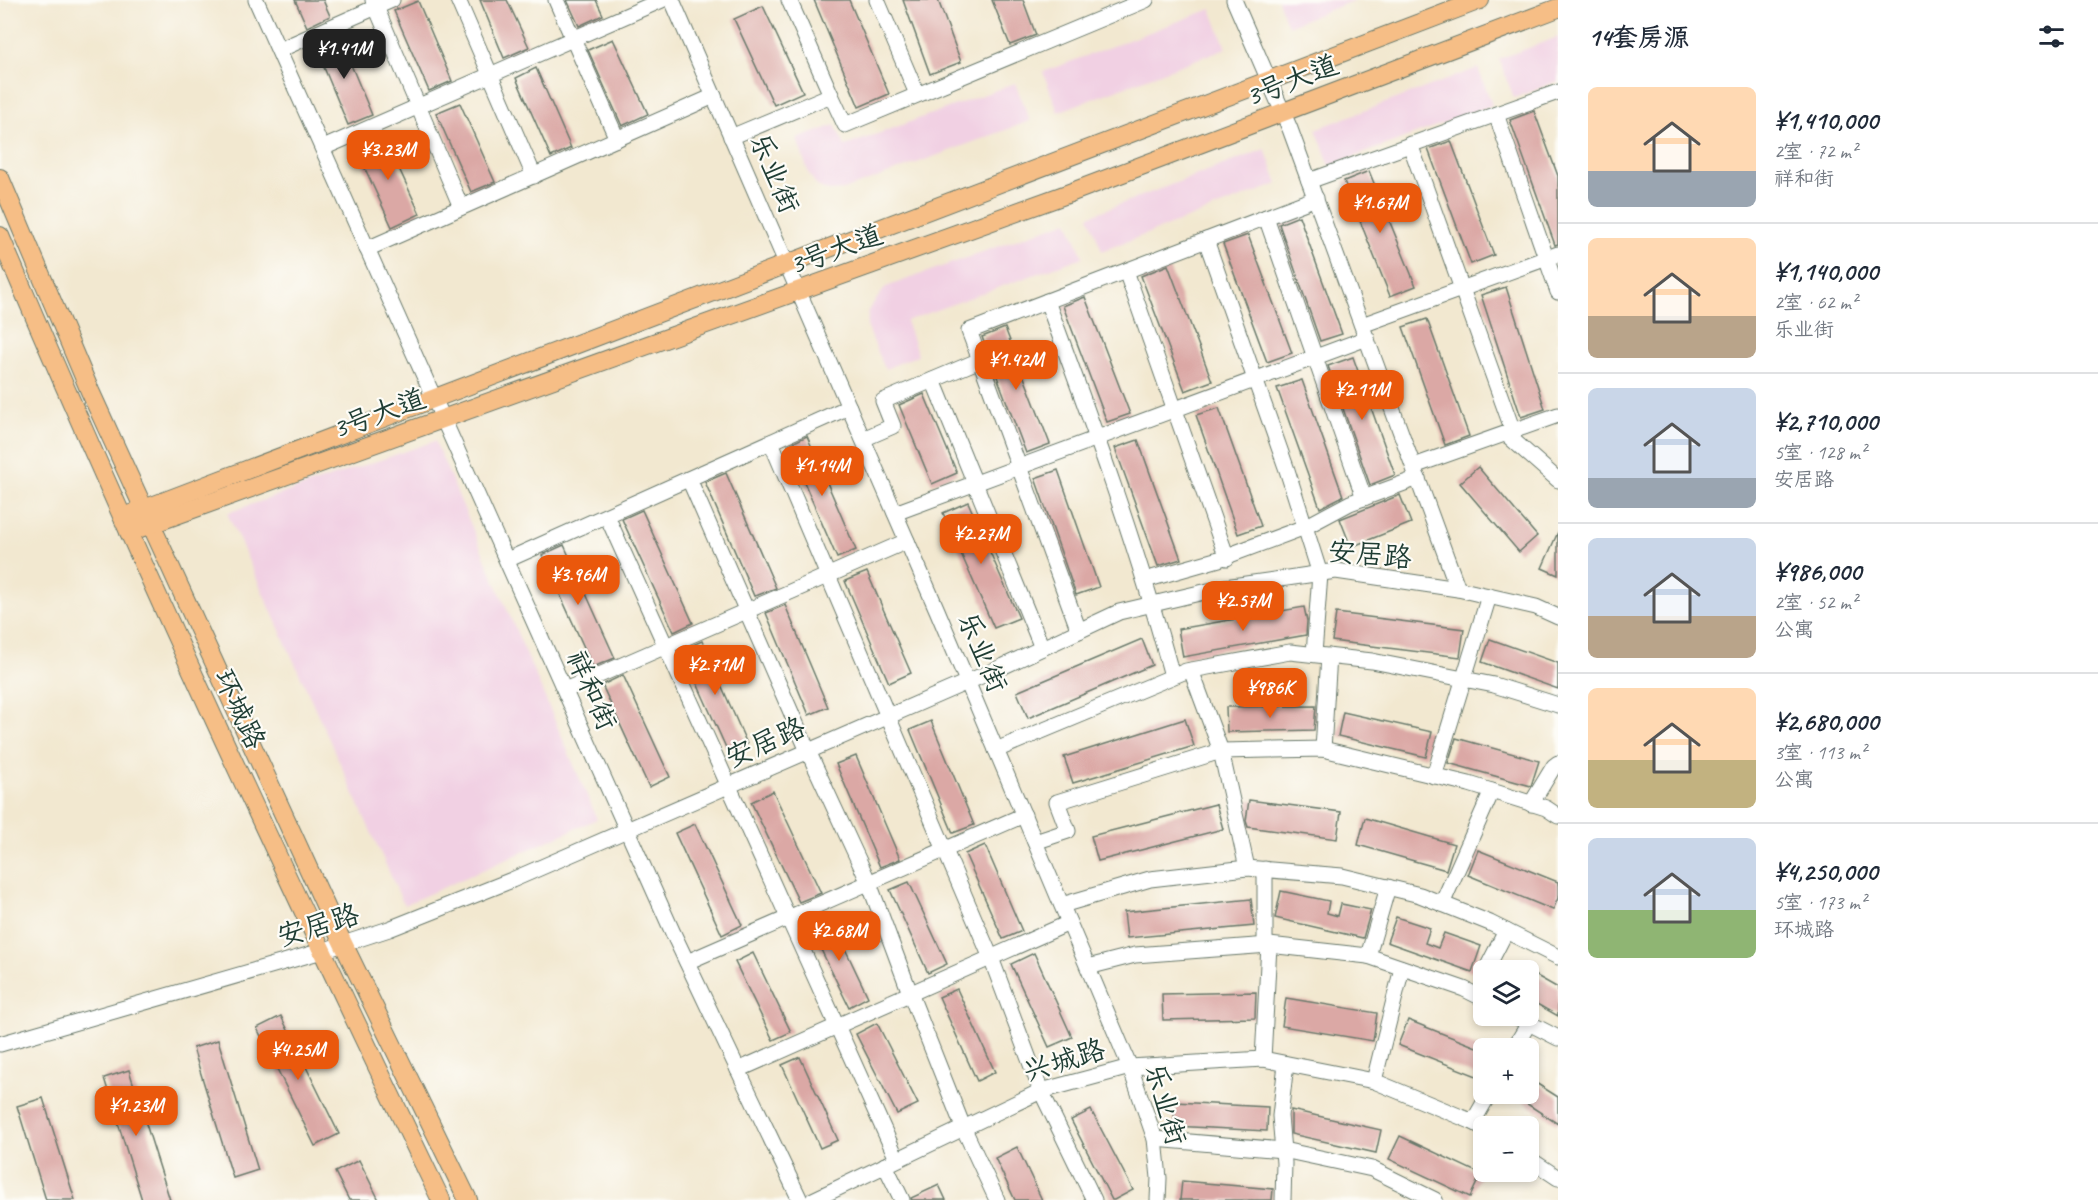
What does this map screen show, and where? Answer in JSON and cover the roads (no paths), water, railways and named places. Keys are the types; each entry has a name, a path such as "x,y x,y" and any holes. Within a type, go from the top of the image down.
{"main road":[{"name":"3号大道","path":"126,524 434,398 1480,0"},
{"name":"3号大道","path":"147,516 443,419 1067,194 1558,8"},
{"path":"0,178 90,391 147,516 343,944 468,1200"},
{"name":"环城路","path":"0,236 69,400 322,951 441,1200"}],"street":[{"name":"祥和街","path":"256,0 627,830 800,1200"},
{"path":"279,50 374,4 392,0"},
{"path":"458,0 534,176"},
{"path":"556,0 617,139"},
{"path":"789,0 845,125 1146,0"},
{"path":"877,0 917,94"},
{"path":"1234,0 1283,112 1316,198 1458,589"},
{"path":"323,148 573,39 674,1"},
{"name":"乐业街","path":"674,1 968,682 1130,1067 1155,1139 1159,1178 1158,1200"},
{"path":"374,4 461,207"},
{"path":"1309,181 1558,92"},
{"path":"732,137 831,95"},
{"path":"367,249 714,96"},
{"path":"1496,114 1552,256 1558,292"},
{"path":"1410,144 1463,288 1509,432 1558,480"},
{"path":"1079,631 969,331 1316,198"},
{"path":"1266,217 1364,498"},
{"path":"1206,240 1320,574 1323,749"},
{"path":"895,513 1315,358 1365,332 1463,288 1552,256"},
{"path":"1126,271 1226,557"},
{"path":"1047,301 1098,438 1153,604 1172,676"},
{"path":"863,439 893,426 883,400 980,360"},
{"path":"933,380 1042,648"},
{"path":"507,560 849,407"},
{"path":"1145,580 1226,557 1305,527 1416,472 1509,432 1558,415"},
{"path":"771,442 991,958 1041,1091 1094,1200"},
{"path":"689,479 808,751 869,883 963,1127 997,1200"},
{"path":"607,516 837,1027 891,1162 902,1200"},
{"path":"565,690 907,541"},
{"name":"安居路","path":"0,1044 322,951 389,929 502,885 968,682 1119,612 1225,587 1336,571 1458,589 1536,607 1558,617"},
{"path":"1434,776 1489,596"},
{"path":"996,750 1172,676 1191,670 1290,652 1372,661 1464,679 1494,685 1558,705"},
{"path":"1191,670 1221,752 1247,868"},
{"path":"1035,842 1068,831 1056,802 1221,752 1323,749 1492,791 1546,808 1558,816"},
{"path":"1531,804 1558,763"},
{"path":"1442,904 1492,791"},
{"path":"687,962 1024,815"},
{"path":"1062,906 1150,879 1247,868 1342,876 1419,895 1506,931 1558,957"},
{"path":"1263,1059 1267,945 1266,869"},
{"path":"1368,956 1388,887"},
{"path":"738,1070 1069,922"},
{"path":"1491,960 1506,931"},
{"path":"1088,967 1135,955 1267,945 1368,956 1473,994"},
{"path":"1374,1081 1402,968"},
{"path":"1535,1026 1558,1038"},
{"name":"兴城路","path":"813,1200 1041,1091 1130,1067 1263,1059 1374,1081 1473,1123"},
{"path":"1283,1200 1280,1116 1286,1064"},
{"path":"1155,1139 1283,1150 1372,1169 1413,1195 1435,1200"},
{"path":"1539,1165 1558,1178"}]}
